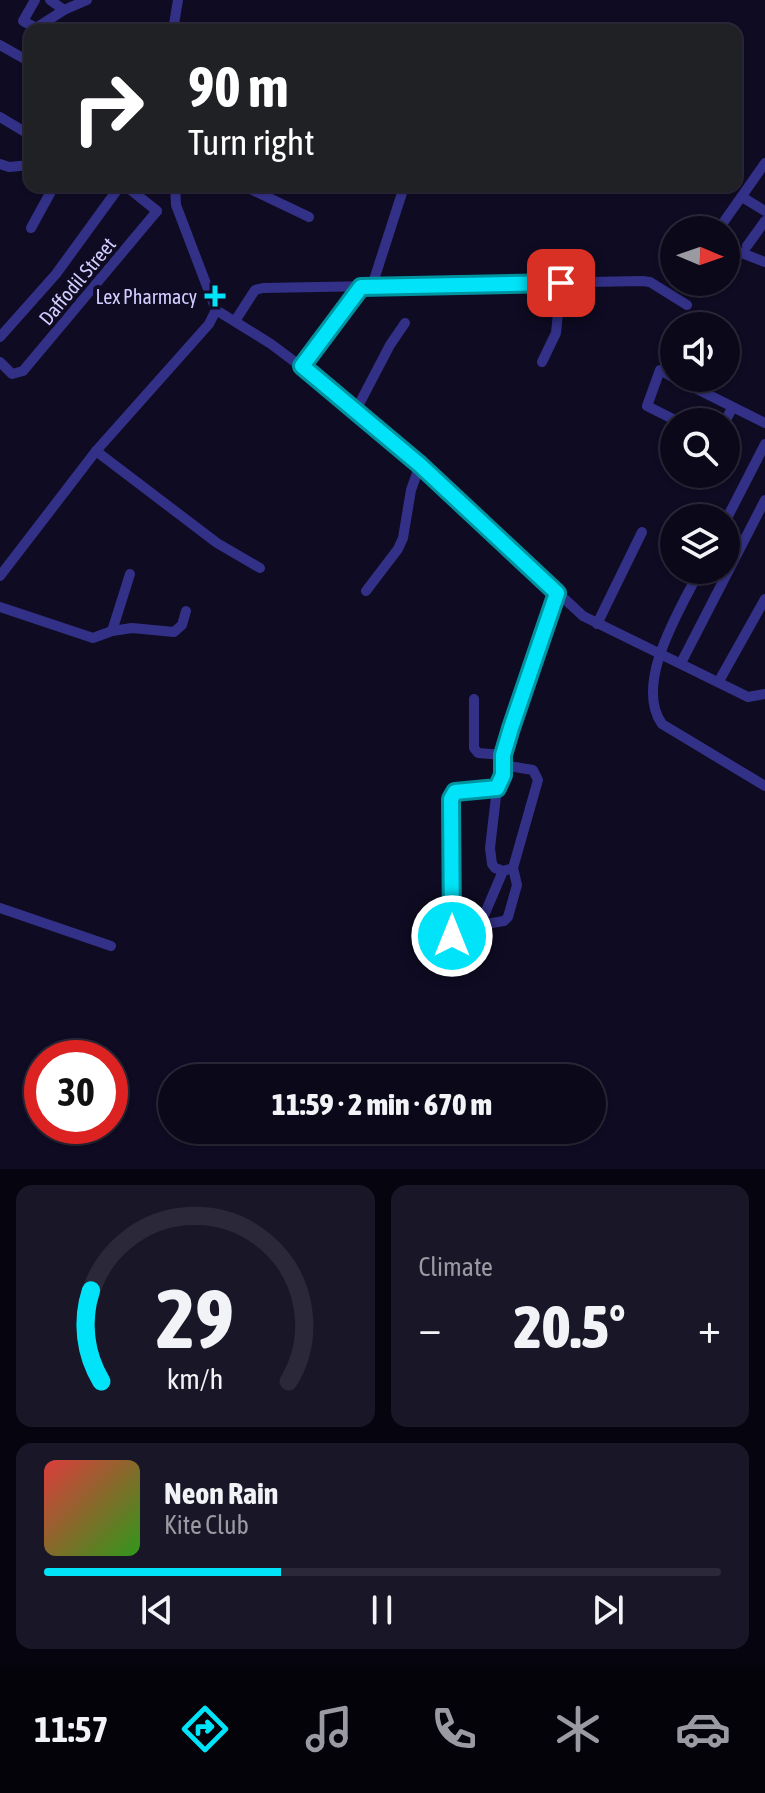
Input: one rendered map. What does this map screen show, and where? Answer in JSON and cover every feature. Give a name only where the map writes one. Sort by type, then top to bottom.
[{"type":"street","points":[[29,24],[23,21],[35,0]]},
{"type":"street","points":[[50,0],[64,10]]},
{"type":"street","points":[[42,24],[87,0]]},
{"type":"street","points":[[174,24],[178,0]]},
{"type":"street","points":[[0,45],[24,59]]},
{"type":"street","points":[[0,117],[24,132]]},
{"type":"street","points":[[728,216],[765,163]]},
{"type":"street","points":[[0,164],[9,167],[24,166]]},
{"type":"street","points":[[31,228],[51,192]]},
{"type":"street","points":[[0,337],[56,274],[116,192]]},
{"type":"street","points":[[136,192],[157,211],[176,205]]},
{"type":"street","points":[[175,192],[176,205],[216,310],[302,366],[356,410],[583,616],[748,697],[765,694]]},
{"type":"street","points":[[257,192],[309,217]]},
{"type":"street","points":[[302,366],[366,287],[402,193]]},
{"type":"street","points":[[742,197],[765,211]]},
{"type":"street","name":"Daffodil Street","points":[[0,362],[12,374],[23,371],[157,211]]},
{"type":"street","points":[[747,246],[765,221]]},
{"type":"street","points":[[740,252],[765,262]]},
{"type":"street","points":[[235,321],[258,288],[650,282],[687,305]]},
{"type":"street","points":[[542,362],[556,333],[561,283]]},
{"type":"street","points":[[0,576],[96,451],[209,324],[216,310]]},
{"type":"street","points":[[356,410],[405,323]]},
{"type":"street","points":[[660,370],[647,406],[660,412]]},
{"type":"street","points":[[701,392],[732,408]]},
{"type":"street","points":[[740,412],[765,423]]},
{"type":"street","points":[[734,504],[765,444]]},
{"type":"street","points":[[96,451],[217,543],[260,568]]},
{"type":"street","points":[[366,591],[403,538],[411,490],[420,465]]},
{"type":"street","points":[[681,663],[765,500]]},
{"type":"street","points":[[597,624],[642,532]]},
{"type":"street","points":[[112,631],[130,574]]},
{"type":"street","points":[[693,584],[659,651],[655,714],[662,724],[765,786]]},
{"type":"street","points":[[508,870],[495,868],[490,858],[497,788],[501,781],[503,760],[557,593]]},
{"type":"street","points":[[719,681],[765,599]]},
{"type":"street","points":[[0,607],[93,638],[132,628],[174,632],[182,625],[186,611]]},
{"type":"street","points":[[474,699],[474,748],[478,753],[533,770],[538,780],[508,870],[480,925]]},
{"type":"street","points":[[452,936],[451,799],[455,792],[497,788]]},
{"type":"street","points":[[453,924],[495,924],[508,917],[517,885],[508,870]]},
{"type":"street","points":[[0,908],[111,946]]},
{"type":"place","name":"Lex Pharmacy","points":[[215,296]]},
{"type":"route","points":[[452,936],[451,799],[455,792],[497,788],[500,784],[503,755],[511,728],[557,593],[420,465],[302,366],[361,287],[561,283]]}]
